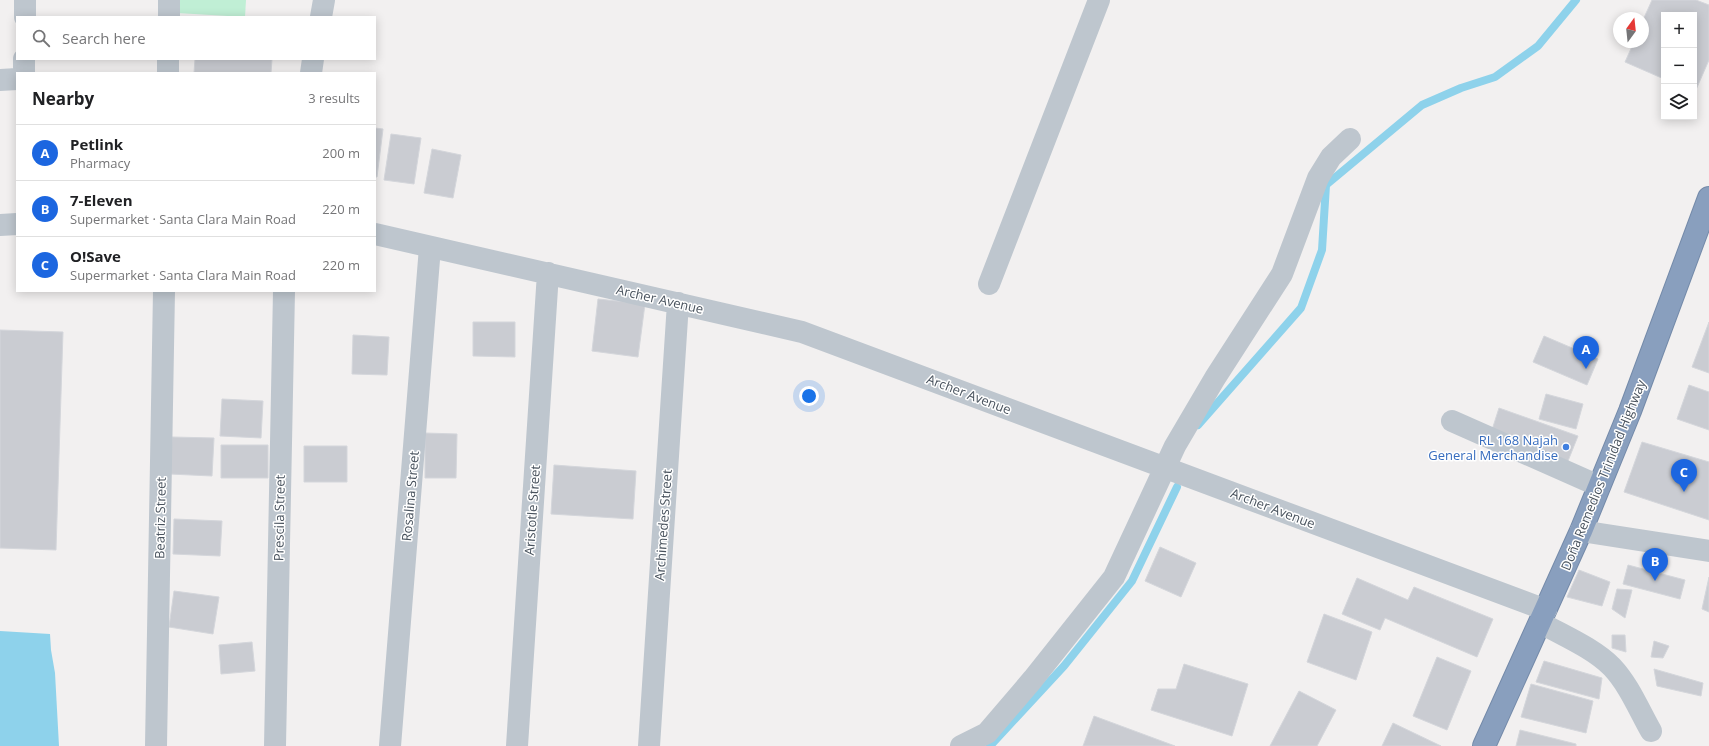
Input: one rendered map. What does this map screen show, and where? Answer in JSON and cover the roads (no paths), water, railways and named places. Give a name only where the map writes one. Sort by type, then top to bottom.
[{"type":"highway","name":"Doña Remedios Trinidad Highway","points":[[1484,746],[1544,617],[1581,531],[1630,410],[1709,198]]},
{"type":"street","points":[[25,0],[25,16]]},
{"type":"street","points":[[169,0],[169,16]]},
{"type":"street","points":[[321,16],[324,0]]},
{"type":"street","points":[[989,284],[1099,0]]},
{"type":"street","points":[[24,60],[24,72]]},
{"type":"street","points":[[168,60],[168,72]]},
{"type":"street","points":[[311,72],[313,60]]},
{"type":"street","points":[[0,80],[16,79]]},
{"type":"street","points":[[961,746],[987,733],[1033,679],[1114,577],[1175,446],[1215,378],[1282,274],[1318,178],[1331,157],[1350,139]]},
{"type":"street","points":[[0,225],[16,224]]},
{"type":"street","name":"Archer Avenue","points":[[376,234],[802,332],[1166,468],[1544,617],[1612,668],[1626,687],[1651,731]]},
{"type":"street","name":"Rosalina Street","points":[[390,746],[430,247]]},
{"type":"street","name":"Aristotle Street","points":[[517,746],[548,273]]},
{"type":"street","name":"Beatriz Street","points":[[156,746],[164,292]]},
{"type":"street","name":"Prescila Street","points":[[275,746],[284,292]]},
{"type":"street","name":"Archimedes Street","points":[[649,746],[678,303]]},
{"type":"street","points":[[1452,422],[1599,486]]},
{"type":"street","points":[[1581,531],[1709,551]]},
{"type":"water","points":[[0,631],[50,634],[55,673],[59,746],[0,746]]},
{"type":"waterway","points":[[1198,425],[1301,308],[1322,250],[1326,185],[1422,105],[1461,88],[1495,77],[1538,46],[1576,0]]},
{"type":"waterway","points":[[990,746],[1064,666],[1132,581],[1177,487]]},
{"type":"place","name":"Petlink","points":[[1586,369]]},
{"type":"place","name":"RL 168 Najah General Merchandise","points":[[1566,447]]},
{"type":"place","name":"O!Save","points":[[1684,492]]},
{"type":"place","name":"7-Eleven","points":[[1655,581]]}]
